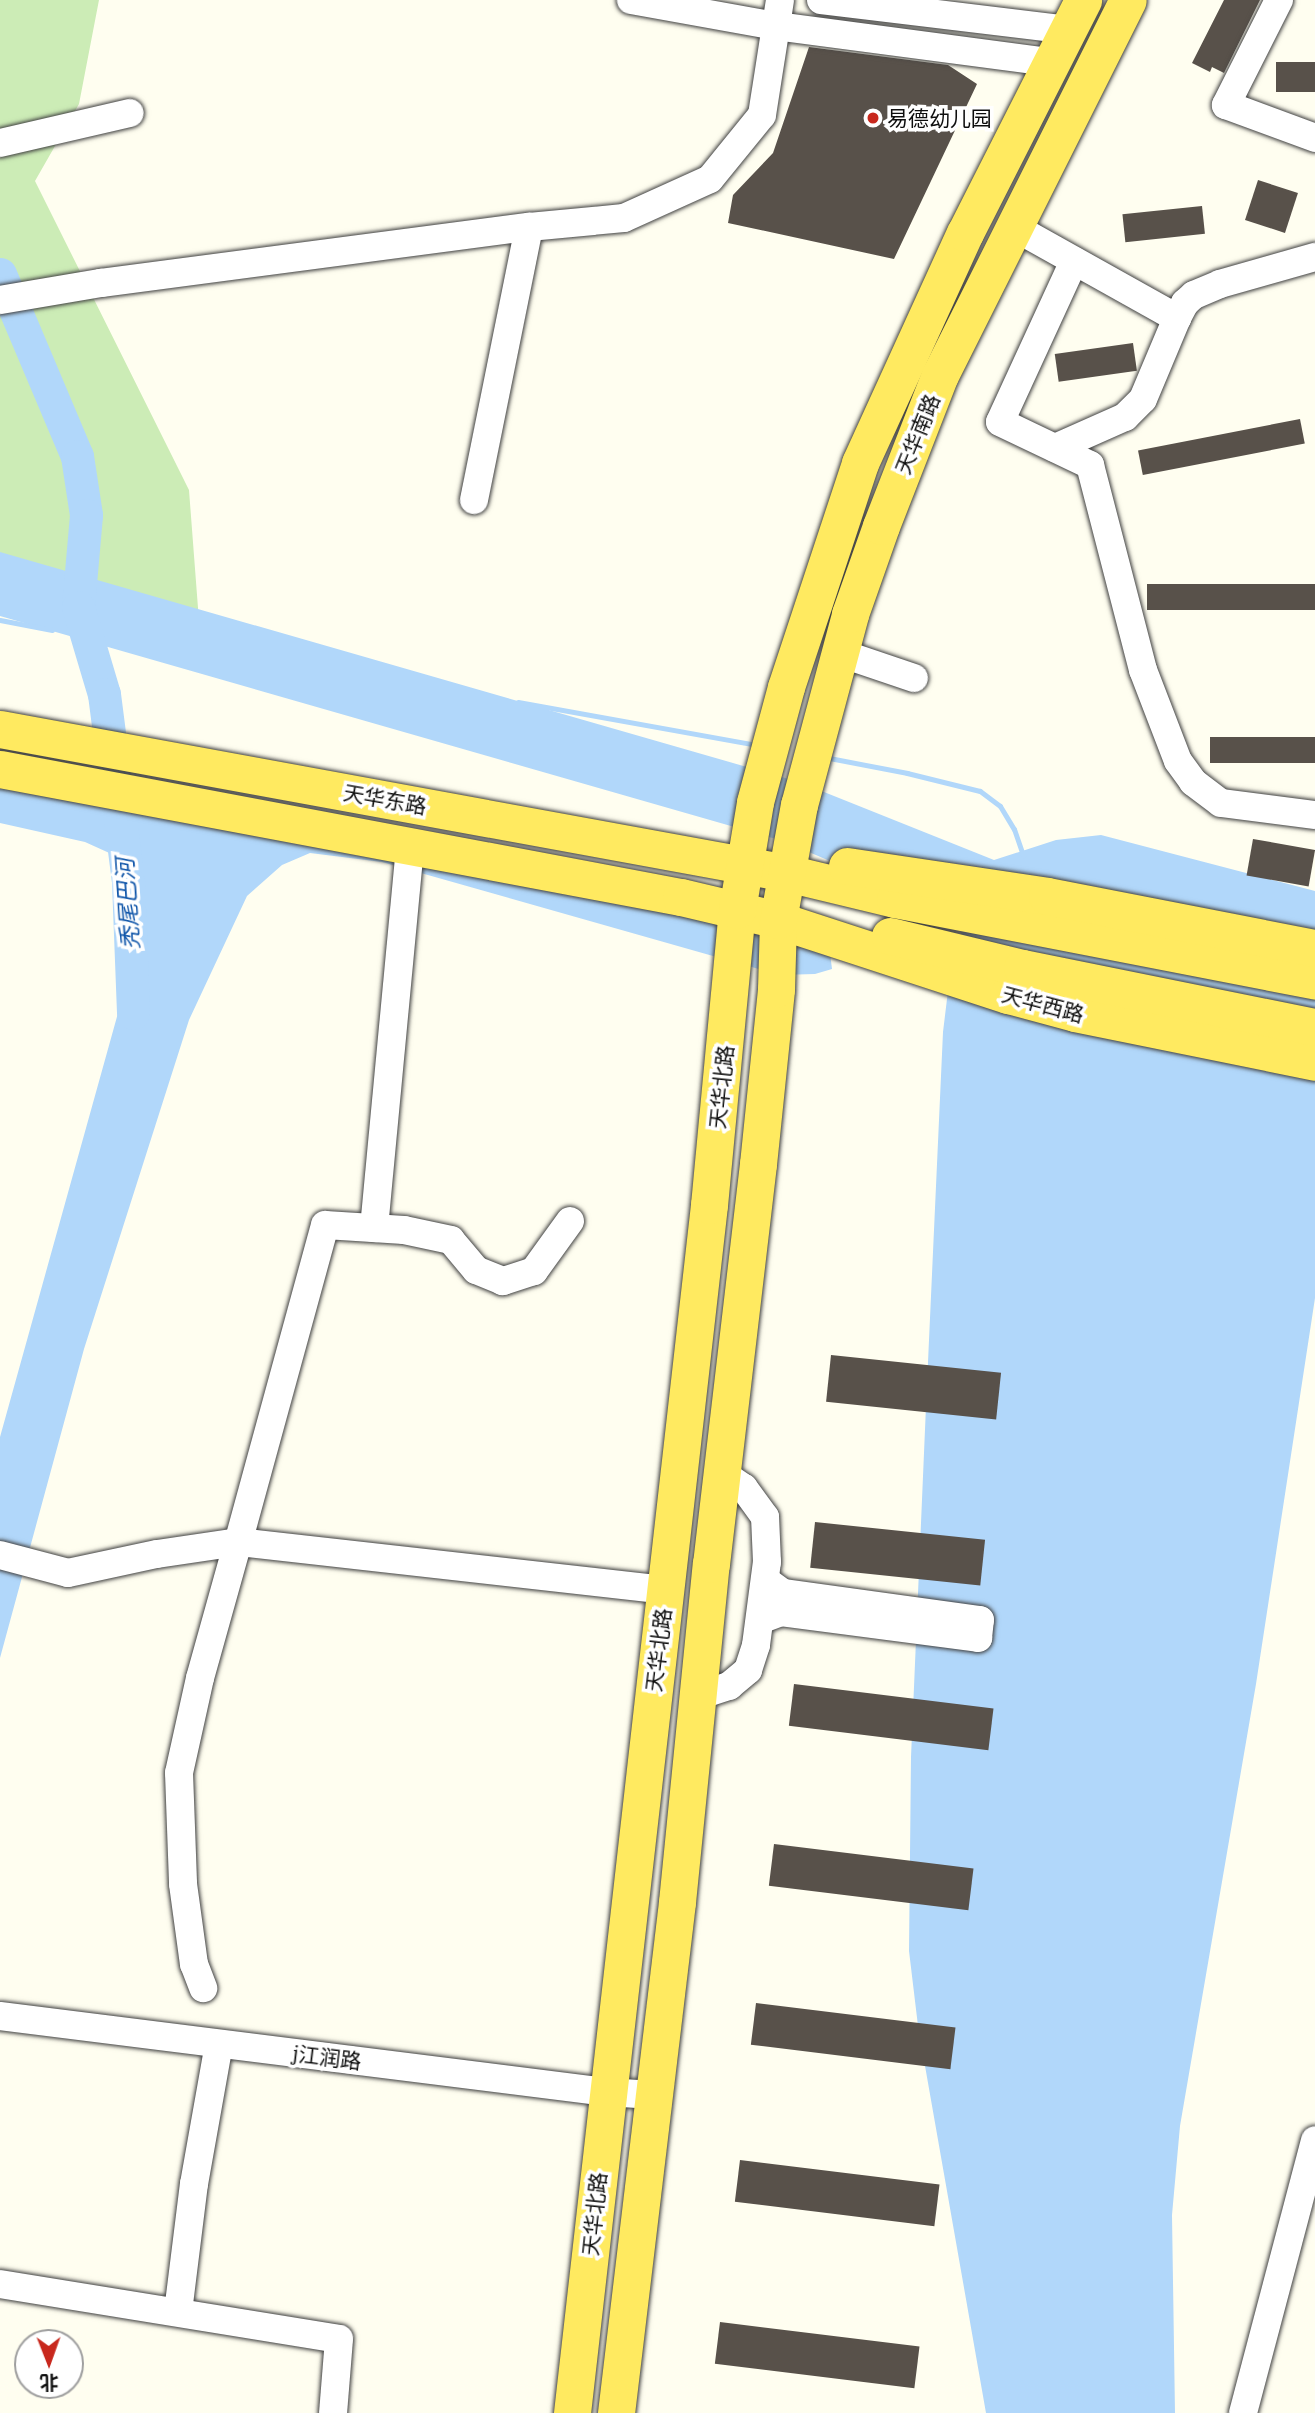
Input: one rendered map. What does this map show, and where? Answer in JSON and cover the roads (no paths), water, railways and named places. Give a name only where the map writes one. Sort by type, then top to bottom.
[{"type":"main road","name":"天华南路","points":[[762,892],[799,805],[840,653],[881,526],[940,375],[1128,0]]},
{"type":"main road","name":"天华南路","points":[[762,892],[755,802],[786,688],[860,463],[887,399],[1050,62],[1076,15]]},
{"type":"main road","name":"天华东路","points":[[0,729],[186,762],[762,892]]},
{"type":"main road","name":"天华东路","points":[[0,769],[410,846],[762,892]]},
{"type":"main road","points":[[762,892],[850,866],[1047,896],[1315,948]]},
{"type":"main road","points":[[762,892],[921,904],[1315,981]]},
{"type":"main road","name":"天华西路","points":[[762,892],[1008,995],[1142,1029],[1315,1062]]},
{"type":"main road","name":"天华西路","points":[[762,892],[839,927],[940,946],[1022,968],[1315,1027]]},
{"type":"main road","name":"天华北路","points":[[615,2413],[776,989],[762,892]]},
{"type":"main road","name":"天华北路","points":[[572,2413],[709,1205],[762,892]]},
{"type":"street","points":[[631,0],[778,13],[1050,62]]},
{"type":"street","points":[[821,0],[1076,15]]},
{"type":"street","points":[[1279,0],[1226,105],[1315,138]]},
{"type":"street","points":[[0,300],[529,227],[624,218],[710,179],[762,115],[778,13]]},
{"type":"street","points":[[9,141],[130,113]]},
{"type":"street","points":[[474,500],[529,227]]},
{"type":"street","points":[[1014,227],[1177,318]]},
{"type":"street","points":[[1055,448],[1125,417],[1143,398],[1177,318],[1185,303],[1194,295],[1220,284],[1315,257]]},
{"type":"street","points":[[1074,261],[1000,422],[1090,465],[1143,670],[1178,761],[1193,782],[1221,803],[1315,815]]},
{"type":"street","points":[[840,653],[914,678]]},
{"type":"street","points":[[374,1228],[410,846]]},
{"type":"street","points":[[203,1988],[194,1964],[183,1884],[179,1773],[200,1678],[325,1225],[404,1230],[451,1240],[476,1270],[503,1281],[534,1271],[570,1221]]},
{"type":"street","points":[[698,1696],[742,1678],[753,1660],[765,1580],[768,1531],[765,1517],[744,1488],[722,1473]]},
{"type":"street","points":[[0,1555],[68,1573],[157,1554],[238,1542],[664,1590]]},
{"type":"street","points":[[760,1620],[781,1612],[978,1637],[980,1620],[783,1594],[765,1580]]},
{"type":"street","name":"j江润路","points":[[0,2016],[607,2092],[653,2095]]},
{"type":"street","points":[[178,2312],[194,2184],[219,2044]]},
{"type":"street","points":[[1243,2413],[1315,2140]]},
{"type":"street","points":[[0,2284],[339,2339],[333,2413]]},
{"type":"water","points":[[0,552],[799,782],[994,860],[1056,840],[1101,835],[1315,891],[1315,1298],[1256,1684],[1180,2126],[1172,2215],[1175,2413],[986,2413],[918,2026],[909,1951],[911,1757],[926,1406],[943,1032],[952,958],[966,919],[783,841],[0,616]]},
{"type":"water","points":[[0,770],[394,828],[830,953],[832,969],[815,974],[780,975],[382,862],[310,853],[282,865],[247,896],[189,1020],[84,1349],[0,1658],[0,1437],[135,952],[143,898],[127,861],[85,842],[0,823]]},
{"type":"waterway","name":"秃尾巴河","points":[[0,274],[77,456],[86,515],[78,607],[104,694],[128,882],[133,1013]]},
{"type":"waterway","points":[[0,620],[52,630]]},
{"type":"waterway","points":[[518,702],[756,745]]},
{"type":"waterway","points":[[824,757],[980,791],[1000,806],[1014,829],[1023,855]]},
{"type":"place","name":"易德幼儿园","points":[[873,118]]}]
